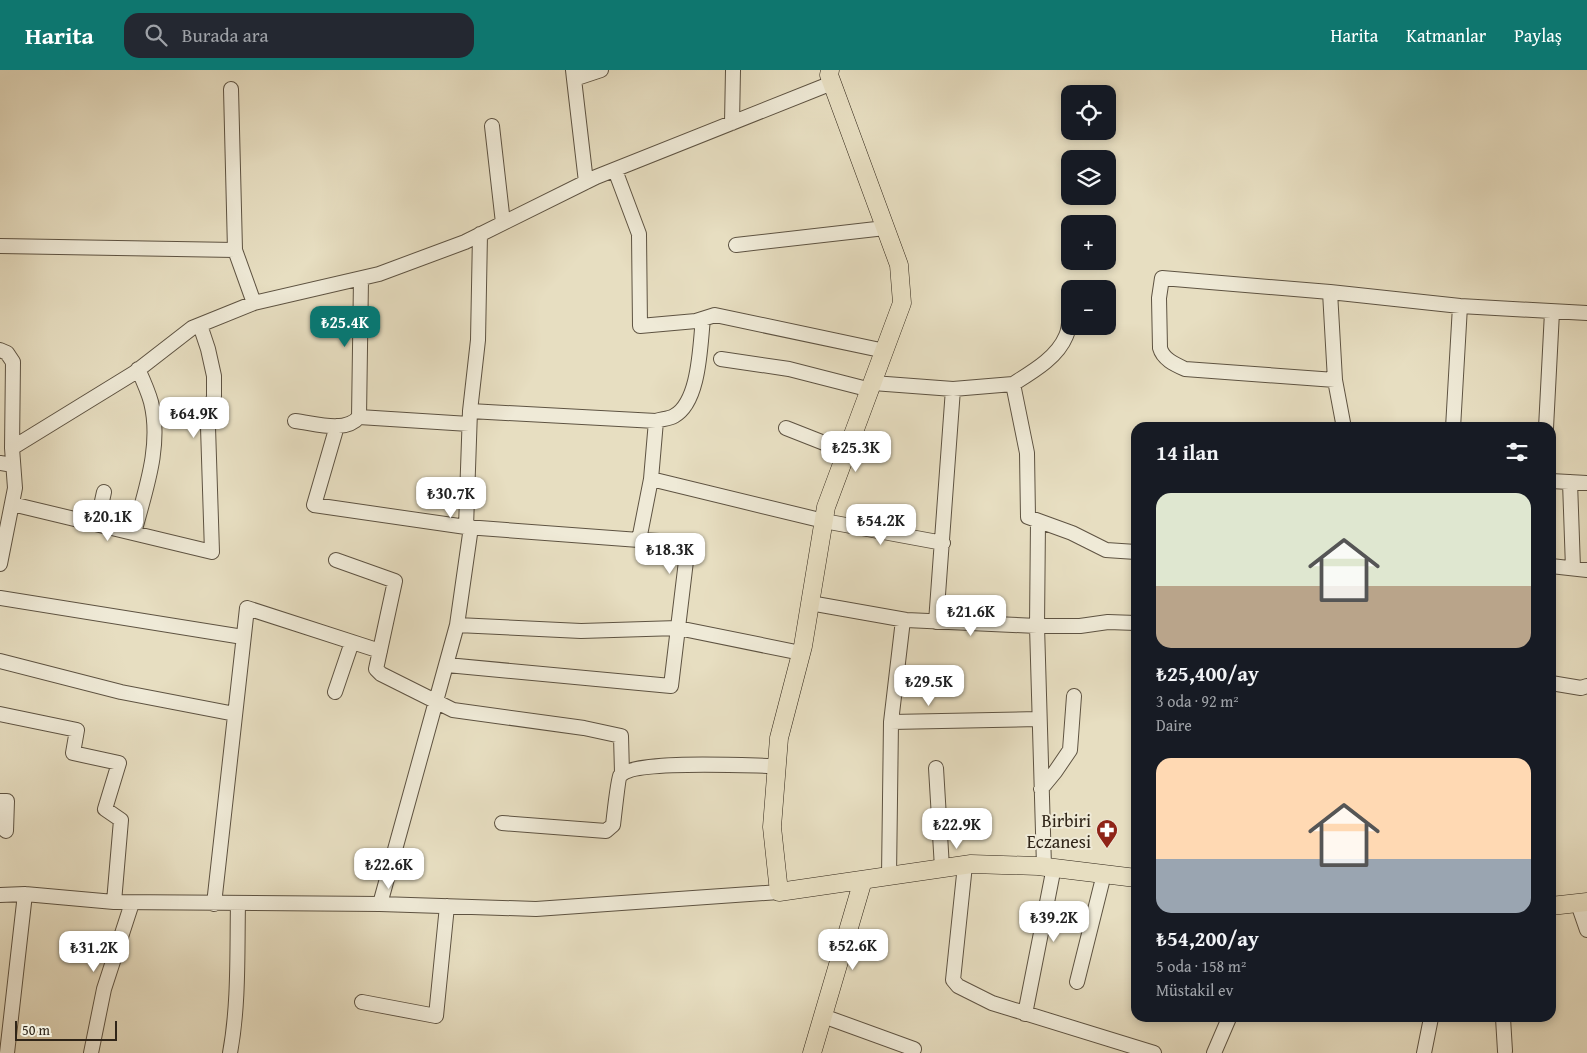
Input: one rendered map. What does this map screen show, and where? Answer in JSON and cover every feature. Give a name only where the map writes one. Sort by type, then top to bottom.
[{"type":"main road","points":[[831,76],[899,265],[902,303],[826,507],[801,653],[779,738],[772,827],[779,892],[965,865],[1049,867],[1131,877]]},
{"type":"main road","points":[[812,1053],[863,880]]},
{"type":"main road","points":[[1556,906],[1583,903]]},
{"type":"street","points":[[586,182],[574,74],[601,70]]},
{"type":"street","points":[[732,123],[733,70]]},
{"type":"street","points":[[12,448],[138,370],[192,328],[254,303],[379,274],[465,242],[586,182],[732,123],[831,76]]},
{"type":"street","points":[[231,89],[235,250],[254,303]]},
{"type":"street","points":[[492,126],[504,223]]},
{"type":"street","points":[[615,170],[639,234],[640,326],[696,321],[715,315],[885,352]]},
{"type":"street","points":[[736,245],[886,228]]},
{"type":"street","points":[[380,904],[457,625],[469,527],[470,418],[478,340],[480,234]]},
{"type":"street","points":[[0,246],[235,250]]},
{"type":"street","points":[[295,421],[345,426],[354,423],[359,417],[361,278]]},
{"type":"street","points":[[1336,380],[1185,369],[1167,359],[1162,354],[1160,348],[1159,298],[1162,278],[1330,292],[1460,306],[1587,313]]},
{"type":"street","points":[[1330,292],[1336,380],[1343,422]]},
{"type":"street","points":[[1453,422],[1460,306]]},
{"type":"street","points":[[1546,422],[1552,312]]},
{"type":"street","points":[[359,417],[656,421],[675,416],[687,403],[694,387],[703,319]]},
{"type":"street","points":[[12,504],[212,552],[208,427],[214,396],[214,376],[200,325]]},
{"type":"street","points":[[721,359],[789,369],[872,386],[953,389],[1013,384],[1050,358],[1066,335]]},
{"type":"street","points":[[0,350],[7,353],[13,362],[12,448],[6,464],[15,488],[0,564]]},
{"type":"street","points":[[134,533],[154,450],[151,403],[138,370]]},
{"type":"street","points":[[1013,384],[1027,453],[1028,517],[1072,533],[1106,550],[1131,552]]},
{"type":"street","points":[[936,622],[953,389]]},
{"type":"street","points":[[639,540],[651,479],[656,421]]},
{"type":"street","points":[[336,426],[314,505],[469,527],[679,542],[685,547],[686,561],[670,686],[447,665]]},
{"type":"street","points":[[786,428],[847,452]]},
{"type":"street","points":[[651,479],[824,521],[943,543]]},
{"type":"street","points":[[1556,481],[1587,483]]},
{"type":"street","points":[[1570,482],[1573,568]]},
{"type":"street","points":[[96,524],[104,492]]},
{"type":"street","points":[[1025,1014],[1049,867],[1041,789],[1038,719],[1036,626],[1038,520]]},
{"type":"street","points":[[336,560],[395,581],[376,669],[381,674],[453,710],[584,728],[621,736],[622,773]]},
{"type":"street","points":[[1556,566],[1587,570]]},
{"type":"street","points":[[0,598],[243,637]]},
{"type":"street","points":[[810,603],[903,620],[1036,626],[1080,626],[1108,622],[1131,623]]},
{"type":"street","points":[[214,904],[247,608],[380,650]]},
{"type":"street","points":[[889,876],[891,722],[903,620]]},
{"type":"street","points":[[457,625],[581,630],[678,628],[801,653]]},
{"type":"street","points":[[335,692],[352,642]]},
{"type":"street","points":[[0,661],[121,692],[234,714]]},
{"type":"street","points":[[1556,684],[1581,688],[1587,686]]},
{"type":"street","points":[[1041,789],[1070,750],[1074,696]]},
{"type":"street","points":[[0,714],[77,730],[73,753],[119,763],[105,809],[120,820],[114,902]]},
{"type":"street","points":[[891,722],[1038,719]]},
{"type":"street","points":[[502,823],[592,832],[606,831],[613,825],[618,779],[622,773],[628,770],[656,765],[777,766]]},
{"type":"street","points":[[936,768],[942,868]]},
{"type":"street","points":[[0,800],[7,801],[6,831]]},
{"type":"street","points":[[965,865],[954,980],[958,986],[992,1003],[1154,1053]]},
{"type":"street","points":[[1077,982],[1104,874]]},
{"type":"street","points":[[0,895],[24,894],[132,903],[380,904],[536,909],[779,892]]},
{"type":"street","points":[[7,1053],[24,894]]},
{"type":"street","points":[[91,1053],[104,989],[132,903]]},
{"type":"street","points":[[230,1053],[236,978],[238,903]]},
{"type":"street","points":[[1583,903],[1587,930]]},
{"type":"street","points":[[362,1002],[436,1016],[447,906]]},
{"type":"street","points":[[823,1016],[914,1049]]},
{"type":"street","points":[[1214,1053],[1226,1022]]},
{"type":"street","points":[[1424,1053],[1430,1022]]},
{"type":"street","points":[[1504,1022],[1505,1051]]},
{"type":"place","name":"Birbiri Eczanesi","points":[[1107,849]]}]
